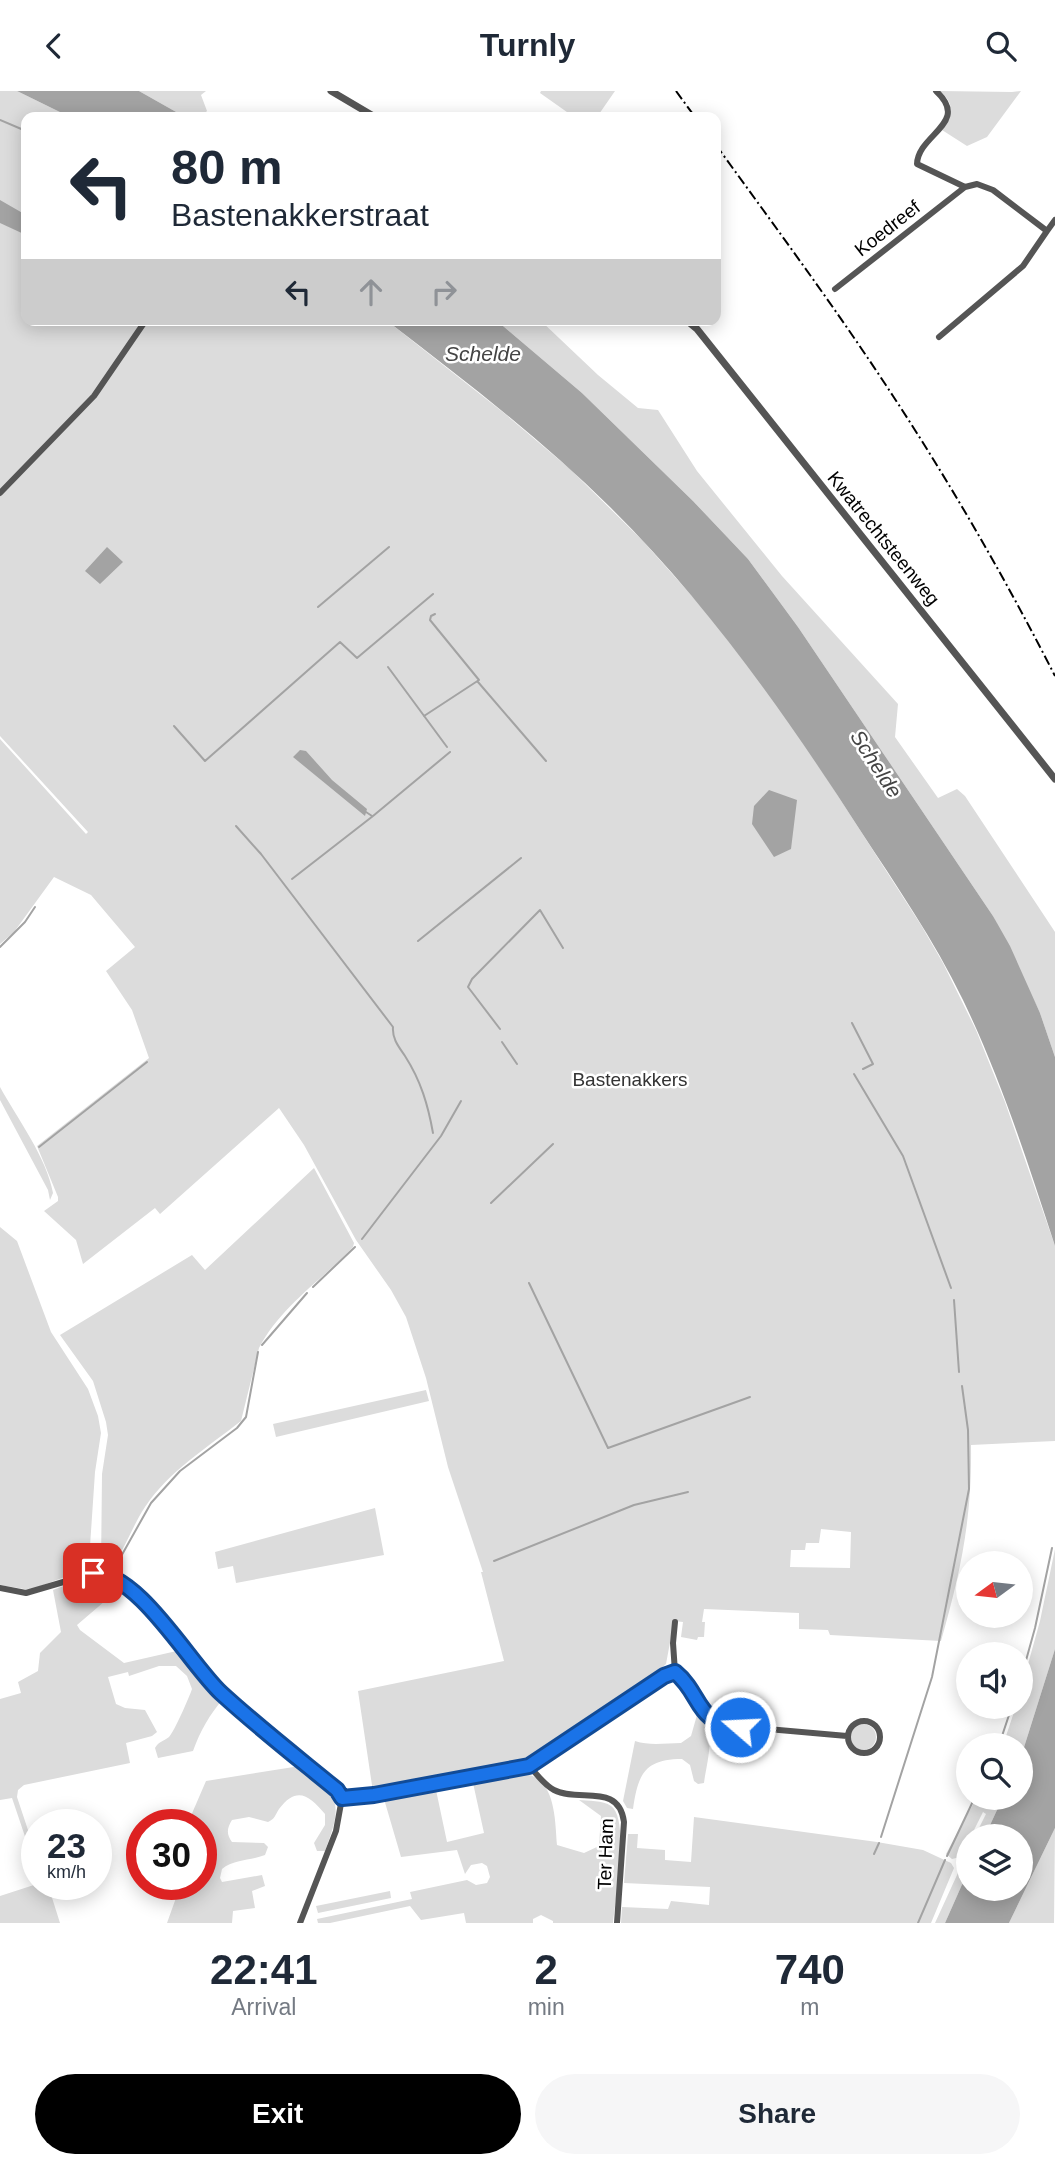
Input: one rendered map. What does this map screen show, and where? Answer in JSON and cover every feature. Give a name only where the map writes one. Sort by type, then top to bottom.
[{"type":"street","points":[[331,91],[366,112]]},
{"type":"street","points":[[936,91],[946,100],[948,114],[919,153],[917,164],[962,189],[977,184],[993,190],[1047,231]]},
{"type":"street","name":"Koedreef","points":[[835,289],[962,189]]},
{"type":"street","points":[[940,337],[1023,266],[1055,220]]},
{"type":"street","points":[[0,493],[94,396],[142,326]]},
{"type":"street","name":"Kwatrechtsteenweg","points":[[693,326],[1055,779]]},
{"type":"street","points":[[0,1588],[26,1593],[93,1573],[114,1577],[133,1591],[214,1686],[337,1790],[342,1798],[336,1831],[300,1923]]},
{"type":"street","points":[[675,1622],[673,1643],[678,1674],[713,1721],[724,1725],[847,1736]]},
{"type":"street","points":[[342,1798],[374,1795],[529,1766],[664,1676],[678,1674]]},
{"type":"street","points":[[862,1720],[876,1726],[880,1735],[874,1750],[862,1753],[851,1748],[847,1736],[853,1724],[862,1720]]},
{"type":"street","name":"Ter Ham","points":[[529,1766],[558,1792],[606,1798],[621,1807],[624,1822],[617,1923]]},
{"type":"green space","name":"Bastenakkers","points":[[0,91],[17,91],[60,112],[21,112],[21,326],[394,326],[570,469],[642,540],[708,614],[769,693],[813,757],[921,925],[976,1030],[1005,1102],[1055,1246],[1055,1441],[971,1445],[970,1497],[964,1545],[963,1551],[956,1551],[956,1582],[941,1641],[830,1635],[828,1630],[799,1629],[799,1613],[704,1609],[704,1637],[698,1637],[697,1640],[681,1637],[683,1622],[674,1621],[666,1664],[529,1763],[373,1792],[358,1691],[504,1661],[483,1572],[448,1467],[426,1378],[406,1317],[391,1290],[356,1240],[304,1145],[279,1108],[160,1214],[155,1208],[83,1264],[76,1240],[44,1211],[58,1201],[58,1197],[37,1146],[149,1058],[132,1010],[106,971],[135,947],[91,895],[54,877],[14,932],[0,944],[0,739],[86,834],[88,832],[0,736]],"holes":[[[821,1529],[851,1532],[850,1568],[790,1567],[791,1550],[805,1550],[806,1543],[819,1543]]]},
{"type":"green space","points":[[139,91],[206,91],[201,95],[206,112],[176,112]]},
{"type":"green space","points":[[615,91],[600,112],[567,112],[540,93]]},
{"type":"green space","points":[[940,91],[1021,91],[987,137],[967,146],[942,130],[951,109]]},
{"type":"green space","points":[[503,326],[546,326],[638,408],[658,410],[697,471],[782,576],[898,704],[895,737],[938,798],[957,789],[965,796],[1055,932],[1055,1057],[1040,1013],[993,916],[798,627],[748,559],[693,501],[582,393]]},
{"type":"green space","points":[[0,1087],[45,1166],[53,1193],[50,1200],[48,1190],[0,1100]]},
{"type":"green space","points":[[314,1168],[354,1243],[353,1247],[290,1307],[268,1333],[259,1348],[241,1421],[165,1482],[145,1507],[114,1564],[101,1567],[102,1474],[108,1435],[106,1422],[93,1381],[60,1335],[192,1255],[205,1270]]},
{"type":"green space","points":[[0,1227],[17,1241],[51,1332],[88,1389],[101,1433],[95,1472],[89,1561],[86,1569],[30,1590],[0,1585]]},
{"type":"green space","points":[[426,1390],[429,1401],[276,1437],[273,1424]]},
{"type":"green space","points":[[375,1508],[384,1555],[236,1583],[233,1566],[218,1569],[215,1552]]},
{"type":"green space","points":[[1055,1549],[1055,1649],[1033,1719],[1033,1646]]},
{"type":"green space","points":[[93,1575],[108,1576],[118,1584],[112,1595],[77,1625],[80,1630],[124,1663],[181,1650],[223,1699],[206,1723],[193,1751],[158,1758],[155,1748],[171,1734],[192,1689],[187,1676],[176,1666],[159,1666],[129,1676],[128,1672],[108,1677],[116,1704],[145,1710],[157,1732],[126,1743],[130,1763],[24,1785],[18,1790],[17,1797],[21,1809],[21,1825],[12,1798],[0,1800],[0,1699],[21,1693],[18,1682],[38,1671],[40,1653],[61,1632],[53,1590]]},
{"type":"green space","points":[[697,1715],[708,1727],[709,1736],[704,1783],[698,1784],[694,1781],[690,1765],[682,1759],[659,1762],[645,1771],[637,1787],[633,1809],[627,1808],[623,1801],[635,1741],[652,1744],[681,1743],[691,1736]]},
{"type":"green space","points":[[1012,1719],[1033,1719],[1029,1733],[1007,1733]]},
{"type":"green space","points":[[863,1724],[872,1728],[876,1737],[872,1746],[863,1750],[854,1746],[850,1737],[854,1728]]},
{"type":"green space","points":[[300,1766],[331,1794],[335,1802],[334,1823],[325,1851],[317,1851],[314,1843],[325,1825],[325,1814],[309,1798],[298,1795],[292,1797],[268,1822],[249,1817],[232,1820],[228,1831],[232,1842],[264,1843],[268,1847],[265,1855],[222,1869],[220,1878],[222,1882],[262,1875],[265,1886],[252,1891],[255,1908],[233,1911],[232,1923],[167,1923],[175,1900],[217,1900],[217,1809],[194,1809],[206,1781]]},
{"type":"green space","points":[[523,1774],[534,1777],[548,1791],[554,1813],[557,1845],[584,1853],[599,1846],[601,1816],[579,1800],[608,1804],[617,1814],[621,1843],[613,1923],[553,1923],[541,1915],[533,1919],[533,1923],[466,1923],[464,1913],[421,1920],[410,1906],[330,1923],[318,1923],[317,1919],[412,1899],[410,1892],[467,1880],[476,1885],[487,1883],[490,1877],[487,1866],[482,1863],[471,1865],[465,1874],[457,1850],[401,1857],[384,1799],[436,1790],[447,1842],[484,1833],[473,1783]]},
{"type":"green space","points":[[970,1810],[997,1810],[991,1824],[981,1824],[986,1814],[983,1812],[977,1824],[962,1824]]},
{"type":"green space","points":[[694,1817],[923,1850],[951,1863],[954,1868],[931,1923],[621,1923],[622,1907],[668,1909],[671,1901],[709,1905],[710,1887],[624,1883],[628,1834],[638,1834],[637,1848],[665,1850],[665,1860],[691,1862]]},
{"type":"green space","points":[[1055,1828],[1054,1923],[1009,1923],[1020,1901],[1033,1901],[1033,1873]]},
{"type":"green space","points":[[956,1836],[956,1858],[952,1859],[946,1854]]},
{"type":"green space","points":[[956,1877],[956,1898],[945,1923],[935,1923]]},
{"type":"green space","points":[[21,1889],[21,1900],[53,1900],[60,1923],[0,1923],[0,1896]]},
{"type":"green space","points":[[390,1891],[391,1898],[318,1913],[316,1906]]},
{"type":"water","points":[[17,91],[139,91],[176,112],[60,112]]},
{"type":"water","points":[[0,200],[21,212],[21,233],[0,223]]},
{"type":"water","name":"Schelde","points":[[394,326],[503,326],[582,393],[693,501],[748,559],[798,627],[993,916],[1010,946],[1040,1013],[1055,1057],[1055,1246],[1002,1091],[952,978],[901,892],[832,787],[744,662],[646,544],[584,482],[473,387]]},
{"type":"water","points":[[107,547],[123,562],[100,584],[85,571]]},
{"type":"water","points":[[300,750],[306,751],[332,780],[367,809],[365,816],[293,757]]},
{"type":"water","points":[[769,790],[797,800],[791,849],[774,857],[752,824],[754,806]]},
{"type":"water","points":[[1055,1649],[1055,1828],[1033,1873],[1033,1824],[991,1824],[997,1810],[1033,1810],[1033,1733],[1029,1733]]},
{"type":"water","points":[[956,1898],[956,1901],[1020,1901],[1009,1923],[945,1923]]},
{"type":"waterway","points":[[0,120],[21,129]]},
{"type":"waterway","points":[[318,607],[389,547]]},
{"type":"waterway","points":[[174,726],[205,761],[340,642],[357,658],[433,594]]},
{"type":"waterway","points":[[424,716],[479,680],[430,620],[435,614]]},
{"type":"waterway","points":[[388,667],[447,747]]},
{"type":"waterway","points":[[478,682],[546,761]]},
{"type":"waterway","points":[[292,879],[450,752]]},
{"type":"waterway","points":[[366,812],[372,816]]},
{"type":"waterway","points":[[236,826],[261,854],[393,1027],[396,1043],[411,1065],[423,1093],[433,1133]]},
{"type":"waterway","points":[[418,941],[521,858]]},
{"type":"waterway","points":[[0,947],[25,922],[35,907]]},
{"type":"waterway","points":[[500,1029],[468,987],[472,979],[540,910],[563,948]]},
{"type":"waterway","points":[[852,1023],[873,1064],[863,1069]]},
{"type":"waterway","points":[[502,1042],[517,1064]]},
{"type":"waterway","points":[[39,1147],[147,1062]]},
{"type":"waterway","points":[[854,1074],[903,1156],[951,1288]]},
{"type":"waterway","points":[[362,1239],[441,1136],[461,1101]]},
{"type":"waterway","points":[[491,1203],[553,1144]]},
{"type":"waterway","points":[[313,1287],[355,1247]]},
{"type":"waterway","points":[[529,1283],[608,1448],[750,1397]]},
{"type":"waterway","points":[[262,1345],[307,1293]]},
{"type":"waterway","points":[[954,1300],[959,1372]]},
{"type":"waterway","points":[[110,1570],[119,1560],[151,1503],[180,1471],[237,1428],[246,1417],[258,1352]]},
{"type":"waterway","points":[[881,1837],[932,1677],[969,1489],[968,1430],[962,1386]]},
{"type":"waterway","points":[[494,1561],[634,1505],[688,1492]]},
{"type":"waterway","points":[[1031,1642],[1052,1548]]},
{"type":"waterway","points":[[1003,1733],[1008,1719]]},
{"type":"waterway","points":[[947,1856],[969,1810]]},
{"type":"waterway","points":[[874,1854],[879,1843]]},
{"type":"waterway","points":[[918,1923],[945,1860]]},
{"type":"railway","points":[[676,91],[691,112]]},
{"type":"railway","points":[[721,152],[872,364],[915,430],[978,534],[1055,676]]},
{"type":"route","points":[[93,1573],[114,1577],[133,1591],[223,1695],[337,1790],[342,1798],[374,1795],[529,1766],[664,1676],[675,1672],[713,1721],[740,1727]]}]
